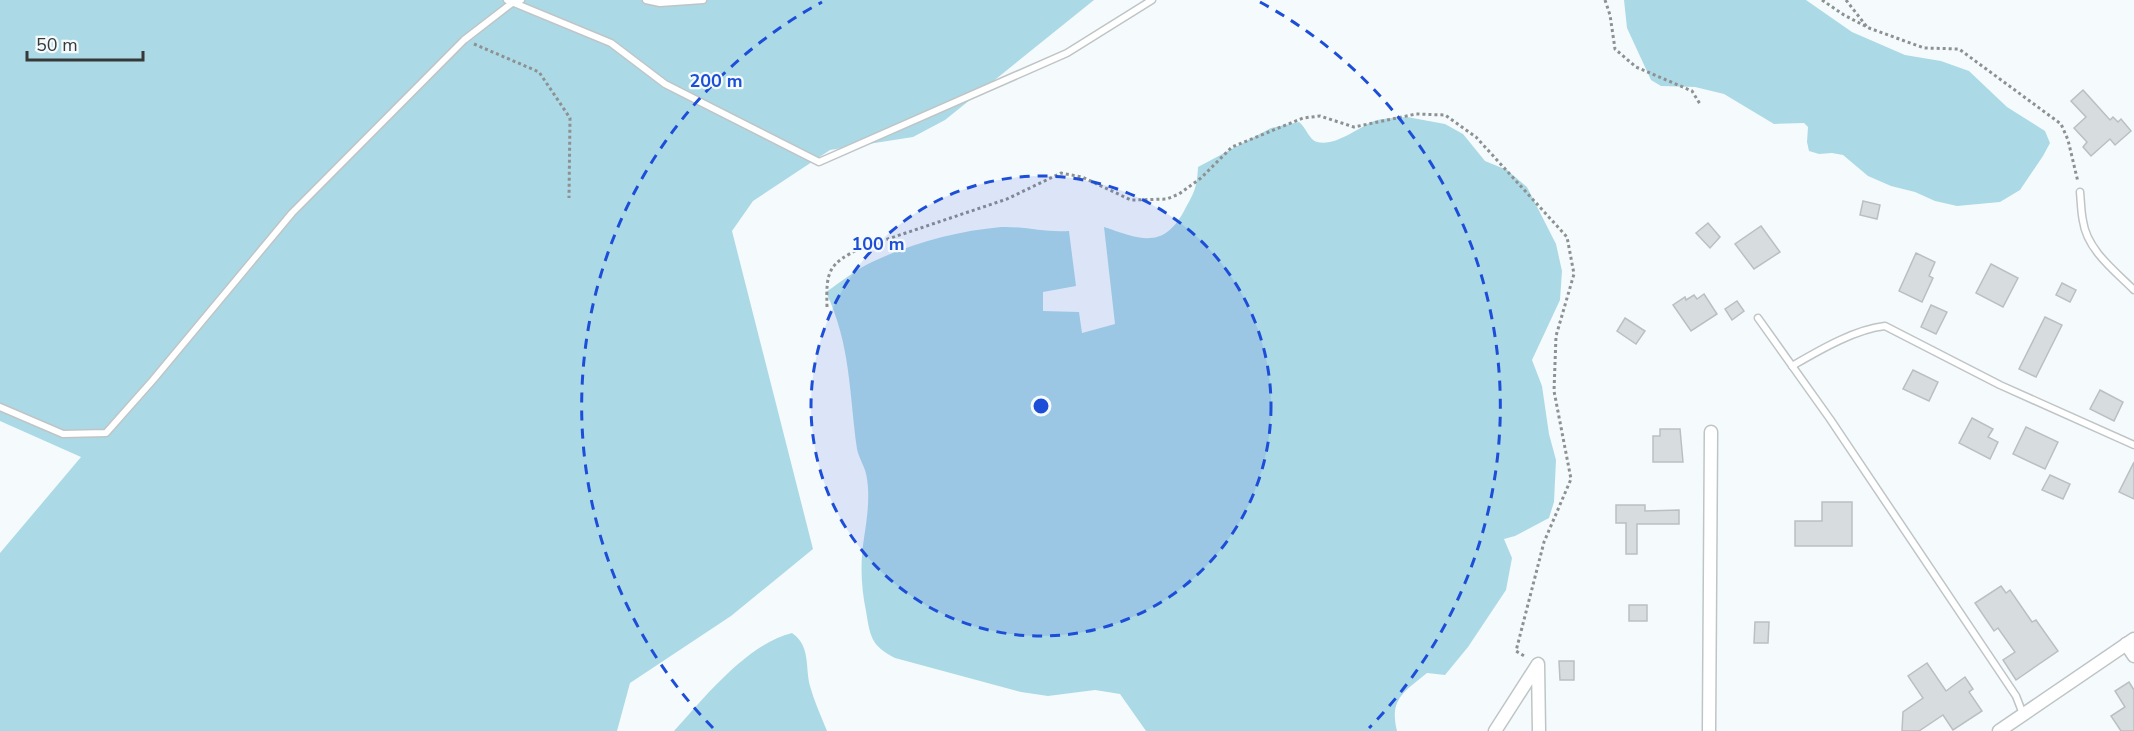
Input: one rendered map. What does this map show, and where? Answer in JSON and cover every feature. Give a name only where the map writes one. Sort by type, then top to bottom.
[{"type":"street","points":[[1709,731],[1711,432]]},
{"type":"street","points":[[1998,731],[2130,642],[2134,656]]},
{"type":"street","points":[[1495,731],[1538,664]]},
{"type":"street","points":[[1538,664],[1539,731]]},
{"type":"lane","points":[[0,407],[63,434],[106,433],[292,213],[464,40],[509,2],[521,0]]},
{"type":"lane","points":[[645,0],[660,3],[703,0]]},
{"type":"lane","points":[[509,2],[611,43],[665,84],[819,162],[1067,53],[1152,0]]},
{"type":"lane","points":[[2080,192],[2083,223],[2089,241],[2103,259],[2134,290]]},
{"type":"lane","points":[[1758,318],[2016,696],[2023,715]]},
{"type":"lane","points":[[1792,366],[1871,328],[1885,326],[2000,385],[2134,446]]},
{"type":"path","points":[[1605,0],[1610,15],[1615,49],[1636,67],[1692,91],[1700,104]]},
{"type":"path","points":[[1822,0],[1869,28],[1924,48],[1959,49],[2043,109],[2061,124],[2068,140],[2080,192]]},
{"type":"path","points":[[1846,0],[1869,28]]},
{"type":"path","points":[[464,40],[539,72],[570,118],[569,198]]},
{"type":"path","points":[[827,307],[826,283],[831,270],[842,257],[861,248],[1007,199],[1061,173],[1082,177],[1131,200],[1167,200],[1201,178],[1232,147],[1303,118],[1320,116],[1354,127],[1416,114],[1445,115],[1476,137],[1567,237],[1574,274],[1556,336],[1554,391],[1571,479],[1544,542],[1516,651],[1538,664]]},
{"type":"shaded area","points":[[0,0],[1094,0],[945,120],[913,137],[830,150],[753,201],[732,231],[813,549],[731,616],[630,683],[617,731],[0,731],[0,553],[81,457],[0,421]]},
{"type":"shaded area","points":[[1624,0],[1806,0],[1852,32],[1905,55],[1941,61],[1969,71],[2007,107],[2045,131],[2050,143],[2020,190],[2000,202],[1957,206],[1935,201],[1868,176],[1843,155],[1819,154],[1809,151],[1808,127],[1804,123],[1774,124],[1724,94],[1695,87],[1661,86],[1651,80],[1627,28]]},
{"type":"shaded area","points":[[1407,117],[1445,124],[1463,134],[1485,161],[1507,170],[1527,187],[1556,244],[1562,271],[1560,300],[1532,360],[1542,386],[1549,434],[1556,460],[1554,502],[1549,518],[1515,536],[1504,539],[1512,558],[1506,590],[1468,647],[1445,675],[1427,673],[1400,697],[1395,711],[1397,731],[1146,731],[1120,694],[1095,690],[1048,696],[1021,692],[895,658],[881,649],[871,634],[862,584],[862,557],[868,501],[867,479],[857,449],[845,350],[826,292],[866,265],[887,255],[935,239],[968,231],[1001,227],[1069,231],[1076,286],[1043,292],[1043,311],[1079,312],[1082,333],[1115,324],[1104,227],[1129,235],[1150,238],[1168,232],[1193,195],[1198,167],[1271,128],[1299,122],[1314,141],[1324,143],[1339,139],[1374,121]]},
{"type":"shaded area","points":[[792,633],[805,650],[810,686],[827,731],[674,731],[713,688],[743,660],[775,639]]},
{"type":"building","points":[[2083,90],[2110,120],[2113,117],[2118,122],[2121,119],[2131,131],[2115,145],[2110,139],[2091,156],[2083,147],[2087,142],[2074,128],[2086,117],[2071,101]]},
{"type":"building","points":[[1863,201],[1880,205],[1877,219],[1860,215]]},
{"type":"building","points":[[1708,223],[1720,237],[1710,248],[1696,233]]},
{"type":"building","points":[[1761,226],[1780,252],[1754,269],[1735,244]]},
{"type":"building","points":[[1916,253],[1935,262],[1929,276],[1933,278],[1922,302],[1899,291]]},
{"type":"building","points":[[1991,264],[2018,278],[2003,307],[1976,293]]},
{"type":"building","points":[[2062,283],[2076,290],[2070,302],[2056,295]]},
{"type":"building","points":[[1704,294],[1717,314],[1691,331],[1673,305],[1685,297],[1686,300],[1694,295],[1697,299]]},
{"type":"building","points":[[1737,301],[1744,311],[1732,320],[1725,309]]},
{"type":"building","points":[[1931,305],[1947,312],[1936,334],[1921,327]]},
{"type":"building","points":[[2045,317],[2062,325],[2036,377],[2019,369]]},
{"type":"building","points":[[1625,318],[1645,331],[1636,344],[1617,331]]},
{"type":"building","points":[[1913,370],[1938,382],[1929,401],[1903,389]]},
{"type":"building","points":[[2100,390],[2123,402],[2114,421],[2090,409]]},
{"type":"building","points":[[1972,418],[1993,429],[1988,437],[1998,442],[1990,459],[1959,443]]},
{"type":"building","points":[[2026,427],[2058,442],[2045,469],[2013,454]]},
{"type":"building","points":[[1660,429],[1680,429],[1683,462],[1653,462],[1653,436],[1660,436]]},
{"type":"building","points":[[2134,462],[2134,499],[2119,492]]},
{"type":"building","points":[[2050,475],[2070,484],[2063,499],[2042,490]]},
{"type":"building","points":[[1822,502],[1852,502],[1852,546],[1795,546],[1795,521],[1822,521]]},
{"type":"building","points":[[1616,505],[1645,505],[1645,511],[1679,510],[1679,524],[1637,524],[1637,554],[1626,554],[1626,523],[1616,523]]},
{"type":"building","points":[[2001,586],[2006,593],[2010,590],[2032,622],[2036,620],[2058,651],[2016,680],[2003,660],[2015,652],[1998,628],[1994,631],[1975,603]]},
{"type":"building","points":[[1629,605],[1647,605],[1647,621],[1629,621]]},
{"type":"building","points":[[1755,622],[1769,622],[1768,643],[1754,643]]},
{"type":"building","points":[[1559,661],[1574,661],[1574,680],[1560,680]]},
{"type":"building","points":[[1927,663],[1946,691],[1965,677],[1973,689],[1969,692],[1982,711],[1953,730],[1943,715],[1919,731],[1902,731],[1903,712],[1923,698],[1908,676]]},
{"type":"building","points":[[2129,682],[2134,690],[2134,731],[2121,731],[2111,716],[2125,707],[2115,691]]}]
